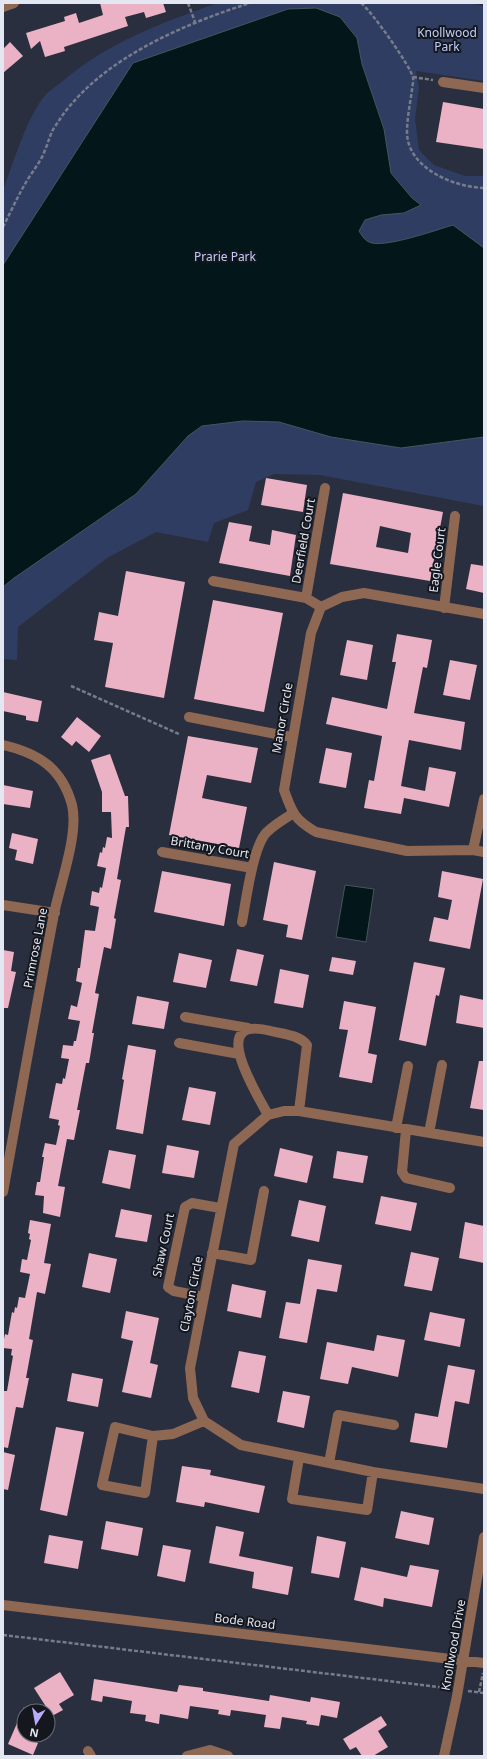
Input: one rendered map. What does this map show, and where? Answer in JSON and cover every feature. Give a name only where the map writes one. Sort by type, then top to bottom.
[{"type":"street","points":[[3,7],[14,3]]},
{"type":"street","points":[[443,82],[484,88]]},
{"type":"street","name":"Deerfield Court","points":[[306,598],[325,488]]},
{"type":"street","name":"Eagle Court","points":[[444,608],[455,516]]},
{"type":"street","points":[[213,581],[306,598],[321,607],[342,597],[364,593],[484,614]]},
{"type":"street","name":"Manor Circle","points":[[292,814],[284,790],[311,633],[321,607]]},
{"type":"street","points":[[189,717],[292,737]]},
{"type":"street","name":"Primrose Lane","points":[[3,745],[26,751],[47,763],[64,784],[72,806],[72,836],[55,913],[3,1192]]},
{"type":"street","points":[[473,850],[484,799]]},
{"type":"street","points":[[242,922],[252,868],[261,840],[266,832],[292,814],[304,825],[316,832],[330,836],[407,851],[473,850],[484,852]]},
{"type":"street","name":"Brittany Court","points":[[162,852],[252,868]]},
{"type":"street","points":[[3,905],[55,913]]},
{"type":"street","points":[[185,1017],[248,1028],[261,1028],[302,1039],[307,1045],[299,1110]]},
{"type":"street","points":[[248,1028],[242,1032],[238,1044],[240,1061],[268,1115]]},
{"type":"street","points":[[179,1043],[239,1054]]},
{"type":"street","points":[[429,1133],[442,1065]]},
{"type":"street","points":[[396,1128],[408,1066]]},
{"type":"street","name":"Clayton Circle","points":[[204,1421],[193,1398],[190,1368],[220,1208],[234,1144],[268,1115],[284,1111],[299,1110],[406,1130],[484,1142]]},
{"type":"street","points":[[406,1130],[402,1172],[406,1178],[450,1188]]},
{"type":"street","points":[[212,1253],[251,1260],[264,1191]]},
{"type":"street","name":"Shaw Court","points":[[204,1297],[174,1291],[168,1287],[185,1207],[192,1203],[220,1208]]},
{"type":"street","points":[[329,1463],[338,1414],[394,1425]]},
{"type":"street","points":[[154,1436],[144,1493],[102,1485],[115,1427],[154,1436],[173,1434],[204,1421],[241,1445],[373,1472],[484,1489]]},
{"type":"street","points":[[299,1458],[292,1499],[367,1510],[373,1472]]},
{"type":"street","name":"Knollwood Drive","points":[[444,1756],[457,1696],[484,1537]]},
{"type":"street","name":"Bode Road","points":[[3,1605],[484,1663]]},
{"type":"street","points":[[187,1756],[210,1750],[228,1756]]},
{"type":"path","points":[[188,3],[195,22]]},
{"type":"path","points":[[3,227],[25,184],[45,150],[47,139],[68,108],[105,72],[152,41],[195,22],[250,3]]},
{"type":"path","points":[[361,3],[374,15],[413,77],[407,133],[409,145],[414,156],[427,168],[460,186],[484,188]]},
{"type":"path","points":[[413,77],[443,82]]},
{"type":"path","points":[[72,686],[179,734]]},
{"type":"path","points":[[3,1635],[442,1688]]},
{"type":"path","points":[[484,1668],[481,1686],[478,1692],[484,1693]]},
{"type":"green space","name":"Prarie Park","points":[[218,3],[467,3],[484,6],[484,81],[416,71],[419,87],[415,119],[419,150],[434,165],[465,176],[484,176],[484,506],[320,475],[274,474],[256,482],[248,510],[214,523],[208,542],[156,532],[107,558],[18,627],[17,660],[3,659],[3,190],[20,142],[31,118],[43,98],[50,91],[99,55],[137,34]]},
{"type":"shaded area","name":"Prarie Park","points":[[316,8],[340,17],[357,38],[362,64],[384,129],[391,173],[412,198],[421,205],[404,213],[381,215],[365,220],[359,231],[369,242],[386,243],[410,238],[453,225],[484,248],[484,437],[401,448],[331,437],[279,422],[243,421],[202,426],[188,436],[136,494],[3,587],[3,265],[133,63],[288,9]]},
{"type":"shaded area","points":[[345,885],[374,889],[366,942],[336,937]]},
{"type":"building","points":[[100,3],[163,3],[166,12],[146,18],[144,12],[125,17],[128,26],[64,47],[65,51],[45,57],[40,41],[31,49],[26,33],[65,21],[64,17],[76,13],[79,23],[103,15]]},
{"type":"building","points":[[10,42],[23,56],[3,73],[3,49]]},
{"type":"building","points":[[443,102],[484,109],[484,149],[436,142]]},
{"type":"building","points":[[266,478],[307,485],[303,512],[261,505]]},
{"type":"building","points":[[343,493],[443,512],[430,581],[330,564]],"holes":[[[380,526],[411,533],[408,553],[376,547]]]},
{"type":"building","points":[[229,522],[252,526],[249,541],[270,545],[272,530],[296,535],[290,576],[219,563]]},
{"type":"building","points":[[471,564],[484,566],[484,593],[466,589]]},
{"type":"building","points":[[126,571],[185,582],[164,698],[105,687],[113,643],[94,640],[99,612],[118,616]]},
{"type":"building","points":[[213,600],[283,613],[264,712],[194,699]]},
{"type":"building","points":[[397,634],[432,640],[427,668],[423,667],[414,713],[465,722],[461,750],[409,740],[401,786],[425,791],[429,767],[456,772],[449,807],[404,798],[401,814],[364,808],[369,780],[374,781],[382,736],[326,724],[332,697],[387,709],[396,662],[392,662]]},
{"type":"building","points":[[347,640],[373,645],[367,680],[340,675]]},
{"type":"building","points":[[450,660],[477,665],[470,700],[443,695]]},
{"type":"building","points":[[3,692],[42,701],[38,722],[26,720],[26,716],[3,711]]},
{"type":"building","points":[[77,717],[101,736],[89,752],[76,741],[72,746],[61,737]]},
{"type":"building","points":[[188,736],[258,748],[251,783],[207,775],[202,798],[247,807],[239,848],[169,835]]},
{"type":"building","points":[[326,748],[352,753],[346,788],[319,783]]},
{"type":"building","points":[[110,754],[125,796],[128,796],[129,827],[126,827],[117,879],[121,880],[114,918],[116,919],[111,949],[104,947],[95,993],[99,994],[92,1033],[94,1033],[89,1063],[86,1063],[77,1110],[80,1110],[74,1140],[67,1139],[58,1186],[65,1187],[60,1217],[43,1213],[44,1196],[35,1195],[37,1182],[40,1182],[45,1143],[56,1145],[60,1126],[58,1125],[59,1120],[49,1118],[56,1083],[62,1084],[63,1078],[65,1079],[69,1059],[61,1058],[63,1045],[73,1046],[74,1041],[76,1041],[80,1021],[68,1019],[71,1005],[77,1007],[82,983],[76,981],[78,968],[80,968],[85,930],[95,931],[99,907],[90,905],[92,891],[99,893],[100,887],[102,888],[106,868],[97,866],[100,852],[102,853],[103,847],[105,848],[107,837],[112,838],[111,812],[102,812],[102,792],[91,760]]},
{"type":"building","points":[[3,785],[33,791],[30,808],[3,804]]},
{"type":"building","points":[[12,833],[38,839],[33,864],[15,860],[17,850],[9,848]]},
{"type":"building","points":[[274,862],[316,871],[302,940],[286,937],[288,925],[263,920]]},
{"type":"building","points":[[162,871],[231,884],[224,926],[154,912]]},
{"type":"building","points":[[442,871],[483,879],[470,949],[429,941],[434,917],[448,920],[452,900],[438,897]]},
{"type":"building","points":[[237,949],[264,955],[257,986],[230,981]]},
{"type":"building","points":[[3,950],[14,952],[11,971],[16,972],[8,1008],[3,1008]]},
{"type":"building","points":[[179,953],[212,960],[206,988],[173,982]]},
{"type":"building","points":[[332,957],[356,961],[353,975],[329,971]]},
{"type":"building","points":[[414,962],[445,968],[439,996],[436,995],[426,1046],[399,1040]]},
{"type":"building","points":[[280,969],[309,975],[303,1008],[274,1003]]},
{"type":"building","points":[[460,995],[484,1000],[484,1028],[456,1023]]},
{"type":"building","points":[[137,996],[169,1002],[164,1029],[132,1024]]},
{"type":"building","points":[[344,1001],[376,1007],[368,1053],[377,1055],[372,1083],[339,1077],[348,1030],[339,1029]]},
{"type":"building","points":[[128,1045],[156,1050],[143,1134],[116,1129]]},
{"type":"building","points":[[479,1061],[484,1061],[484,1110],[470,1108]]},
{"type":"building","points":[[189,1087],[216,1092],[210,1125],[182,1120]]},
{"type":"building","points":[[167,1145],[199,1151],[194,1178],[162,1173]]},
{"type":"building","points":[[280,1148],[313,1156],[307,1183],[274,1176]]},
{"type":"building","points":[[109,1150],[136,1155],[130,1189],[102,1183]]},
{"type":"building","points":[[337,1151],[368,1156],[363,1183],[333,1178]]},
{"type":"building","points":[[381,1196],[417,1203],[411,1231],[375,1224]]},
{"type":"building","points":[[299,1200],[326,1206],[319,1242],[291,1236]]},
{"type":"building","points":[[121,1209],[152,1215],[147,1242],[115,1237]]},
{"type":"building","points":[[30,1220],[51,1224],[44,1263],[51,1264],[45,1294],[37,1292],[29,1339],[33,1340],[26,1378],[29,1378],[23,1408],[16,1407],[8,1448],[3,1447],[3,1391],[7,1391],[13,1356],[11,1355],[12,1349],[3,1348],[3,1344],[5,1334],[8,1335],[12,1312],[14,1313],[15,1307],[17,1308],[19,1297],[25,1298],[30,1274],[20,1272],[22,1259],[27,1260],[31,1240],[29,1239],[30,1234],[28,1233]]},
{"type":"building","points":[[465,1222],[484,1226],[484,1263],[459,1258]]},
{"type":"building","points":[[411,1252],[439,1258],[432,1291],[404,1286]]},
{"type":"building","points":[[89,1253],[117,1259],[110,1293],[82,1287]]},
{"type":"building","points":[[308,1259],[342,1265],[337,1292],[317,1289],[307,1343],[279,1338],[286,1302],[300,1304]]},
{"type":"building","points":[[232,1284],[266,1291],[261,1318],[227,1311]]},
{"type":"building","points":[[126,1311],[159,1318],[150,1363],[158,1365],[151,1398],[122,1392],[133,1341],[121,1338]]},
{"type":"building","points":[[430,1312],[465,1319],[460,1347],[424,1340]]},
{"type":"building","points":[[377,1335],[405,1340],[398,1377],[352,1367],[348,1384],[320,1379],[327,1342],[374,1351]]},
{"type":"building","points":[[239,1351],[266,1356],[259,1393],[231,1387]]},
{"type":"building","points":[[448,1365],[475,1370],[469,1404],[455,1401],[447,1448],[410,1442],[415,1413],[438,1417]]},
{"type":"building","points":[[72,1373],[103,1379],[98,1407],[67,1401]]},
{"type":"building","points":[[283,1391],[310,1396],[304,1428],[277,1422]]},
{"type":"building","points":[[56,1427],[84,1432],[67,1516],[40,1510]]},
{"type":"building","points":[[3,1452],[15,1455],[8,1490],[3,1489]]},
{"type":"building","points":[[182,1466],[211,1470],[210,1475],[265,1486],[259,1513],[205,1502],[204,1507],[176,1502]]},
{"type":"building","points":[[401,1511],[434,1518],[429,1545],[395,1538]]},
{"type":"building","points":[[106,1521],[143,1528],[138,1556],[101,1549]]},
{"type":"building","points":[[216,1526],[244,1532],[239,1556],[293,1567],[288,1595],[252,1588],[254,1572],[209,1563]]},
{"type":"building","points":[[49,1535],[83,1541],[78,1569],[44,1563]]},
{"type":"building","points":[[317,1536],[346,1542],[339,1578],[311,1573]]},
{"type":"building","points":[[163,1545],[191,1550],[185,1582],[157,1576]]},
{"type":"building","points":[[410,1565],[439,1570],[432,1607],[384,1598],[383,1607],[354,1600],[361,1567],[407,1577]]},
{"type":"building","points":[[60,1672],[74,1695],[59,1704],[63,1710],[56,1714],[56,1703],[44,1703],[34,1688]]},
{"type":"building","points":[[94,1679],[177,1692],[179,1685],[203,1688],[203,1691],[269,1701],[270,1695],[310,1702],[311,1697],[340,1702],[337,1718],[321,1715],[319,1726],[306,1724],[307,1721],[282,1717],[280,1729],[264,1727],[266,1715],[231,1710],[230,1716],[218,1714],[219,1710],[190,1706],[188,1719],[160,1714],[159,1724],[145,1721],[146,1715],[130,1713],[132,1701],[103,1696],[102,1702],[91,1700]]},
{"type":"building","points":[[381,1716],[387,1725],[378,1731],[388,1747],[373,1756],[362,1756],[356,1747],[350,1750],[343,1739]]},
{"type":"building","points":[[16,1726],[16,1743],[38,1743],[33,1755],[8,1744]]},
{"type":"park label","name":"Knollwood Park","points":[[447,39]]}]
